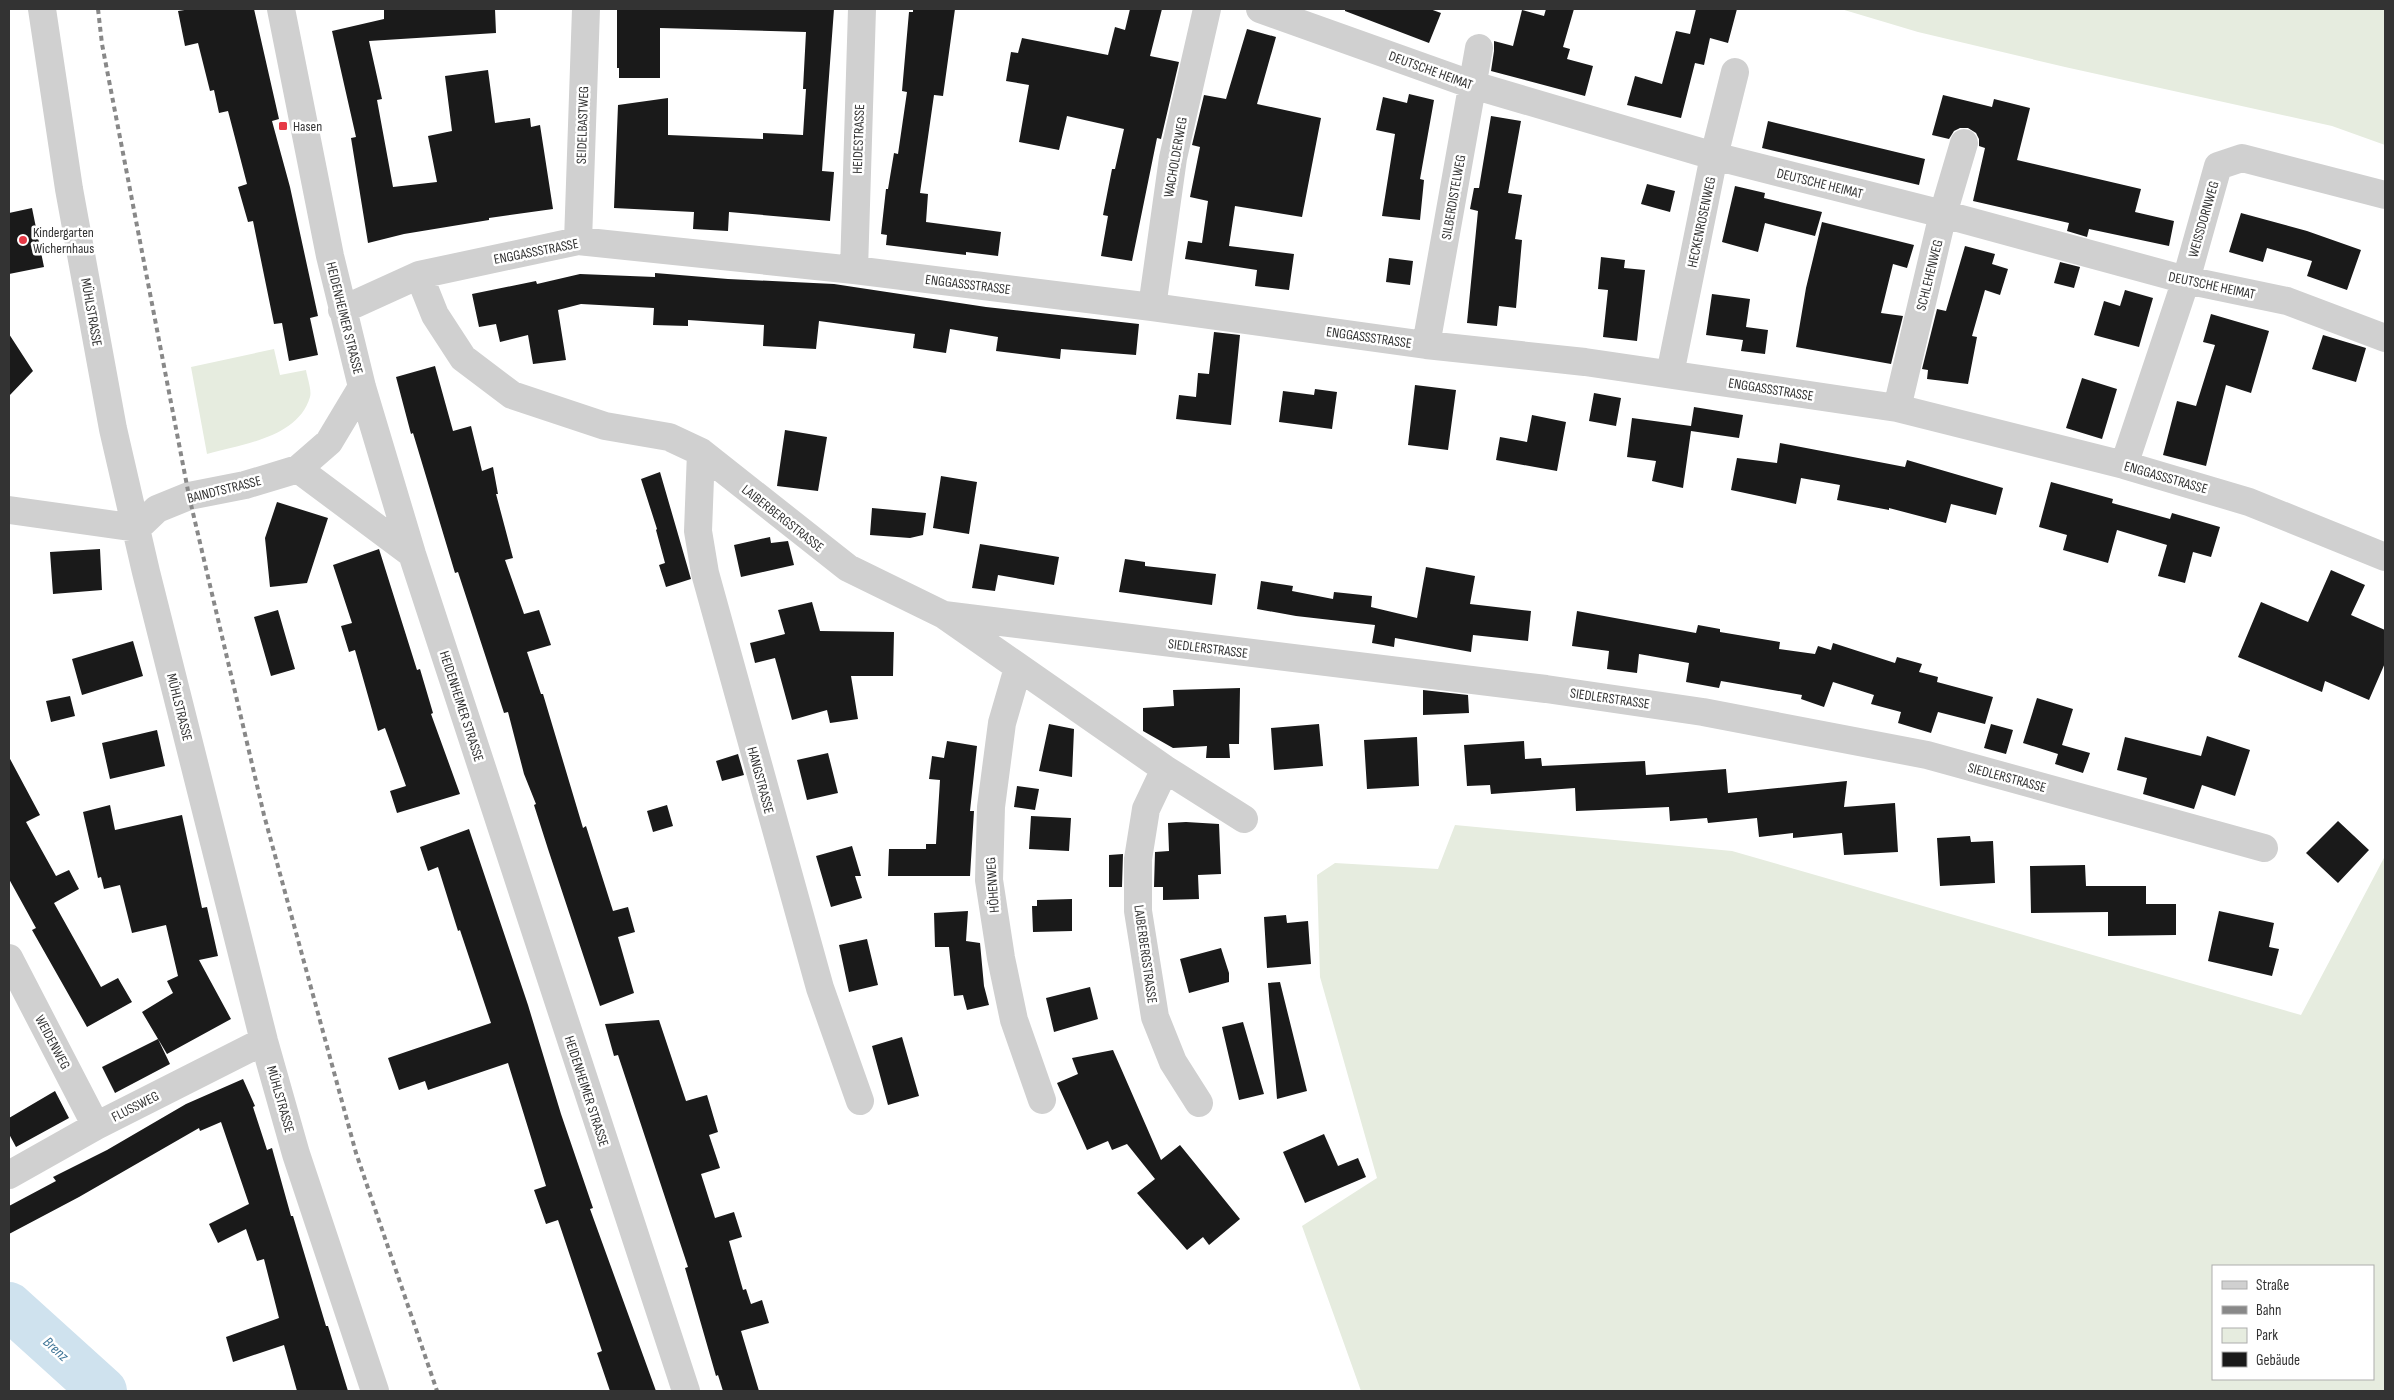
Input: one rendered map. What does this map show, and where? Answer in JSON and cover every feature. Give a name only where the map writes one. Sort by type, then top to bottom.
[{"type":"street","name":"MÜHLSTRASSE","points":[[42,9],[83,266],[113,429],[146,572],[264,1041],[296,1154],[375,1391]]},
{"type":"street","name":"HEIDENHEIMER STRASSE","points":[[281,9],[302,121],[342,310],[362,387],[412,554],[686,1391]]},
{"type":"street","name":"SEIDELBASTWEG","points":[[578,241],[586,9]]},
{"type":"street","name":"HEIDESTRASSE","points":[[854,270],[862,9]]},
{"type":"street","name":"WACHOLDERWEG","points":[[1152,307],[1172,158],[1207,9]]},
{"type":"street","name":"DEUTSCHE HEIMAT","points":[[1260,9],[1472,85],[1714,156],[1943,214],[2186,280],[2287,300],[2385,338]]},
{"type":"street","name":"SILBERDISTELWEG","points":[[1426,346],[1479,48]]},
{"type":"street","name":"HECKENROSENWEG","points":[[1670,374],[1714,156],[1735,72]]},
{"type":"street","name":"SCHLEHENWEG","points":[[1897,408],[1943,214],[1964,143]]},
{"type":"street","name":"WEISSDORNWEG","points":[[2124,465],[2186,280],[2218,166],[2242,158],[2385,195]]},
{"type":"street","name":"ENGGASSSTRASSE","points":[[342,310],[419,275],[578,241],[854,270],[1152,307],[1426,346],[1585,362],[1897,408],[2124,465],[2249,502],[2385,557]]},
{"type":"street","name":"LAIBERBERGSTRASSE","points":[[419,275],[435,315],[463,358],[512,395],[605,426],[668,437],[701,452],[848,568],[944,615],[1165,770],[1244,819]]},
{"type":"street","name":"BAINDTSTRASSE","points":[[137,528],[157,509],[189,496],[245,485],[298,470],[329,442],[362,387]]},
{"type":"street","name":"HANGSTRASSE","points":[[701,452],[698,531],[705,573],[820,988],[860,1101]]},
{"type":"street","points":[[298,470],[412,554]]},
{"type":"street","points":[[9,510],[137,528]]},
{"type":"street","name":"SIEDLERSTRASSE","points":[[944,615],[1546,689],[1703,712],[1927,755],[2264,848]]},
{"type":"street","name":"HÖHENWEG","points":[[1018,668],[1002,723],[991,808],[989,880],[1001,958],[1014,1020],[1042,1100]]},
{"type":"street","name":"LAIBERBERGSTRASSE","points":[[1165,770],[1146,809],[1138,859],[1138,912],[1154,1017],[1173,1062],[1199,1103]]},
{"type":"street","name":"WEIDENWEG","points":[[9,958],[96,1126]]},
{"type":"street","name":"FLUSSWEG","points":[[9,1174],[96,1126],[264,1041]]},
{"type":"green space","points":[[1841,9],[2385,9],[2385,145],[2332,126],[2065,67],[1918,32]]},
{"type":"green space","points":[[274,349],[280,375],[306,370],[310,397],[304,411],[294,422],[267,437],[207,454],[191,367]]},
{"type":"green space","points":[[1455,825],[1732,851],[2301,1015],[2385,856],[2385,1391],[1361,1391],[1302,1226],[1377,1178],[1320,977],[1317,875],[1335,863],[1438,869]]},
{"type":"building","points":[[191,9],[254,9],[279,119],[272,121],[290,187],[318,316],[310,318],[318,355],[289,361],[282,323],[274,324],[253,221],[248,222],[238,187],[247,184],[228,111],[219,113],[214,90],[210,91],[198,43],[185,46],[178,11]]},
{"type":"building","points":[[384,9],[495,9],[496,33],[369,41],[382,99],[377,100],[393,187],[437,182],[428,136],[452,131],[445,76],[488,70],[495,123],[530,118],[531,127],[540,125],[553,209],[489,218],[489,220],[404,234],[368,243],[351,138],[356,137],[332,31],[384,19]]},
{"type":"building","points":[[617,9],[834,9],[822,171],[834,172],[830,221],[729,212],[728,231],[693,229],[694,212],[614,208],[618,105],[668,98],[668,135],[763,139],[763,133],[803,135],[806,89],[803,89],[806,32],[660,28],[660,78],[619,78],[619,68],[617,68]]},
{"type":"building","points":[[913,9],[955,9],[943,96],[934,95],[920,193],[928,194],[926,222],[1001,232],[998,256],[966,252],[966,255],[886,245],[887,235],[881,234],[886,189],[888,189],[894,153],[898,154],[907,92],[902,91],[909,12],[913,12]]},
{"type":"building","points":[[1130,9],[1162,9],[1150,56],[1179,62],[1161,139],[1157,138],[1132,261],[1101,256],[1108,216],[1103,215],[1112,169],[1115,169],[1124,129],[1067,116],[1059,150],[1019,142],[1029,85],[1006,81],[1011,52],[1018,53],[1022,38],[1108,55],[1115,27],[1125,30]]},
{"type":"building","points":[[1345,9],[1430,9],[1441,13],[1429,43],[1345,11]]},
{"type":"building","points":[[1546,9],[1574,9],[1563,47],[1570,49],[1567,59],[1593,66],[1585,96],[1491,71],[1494,41],[1513,46],[1522,10],[1544,16]]},
{"type":"building","points":[[1696,9],[1737,9],[1728,43],[1710,38],[1704,65],[1695,63],[1681,118],[1627,105],[1635,76],[1662,84],[1676,31],[1690,34]]},
{"type":"building","points":[[1247,29],[1276,37],[1257,104],[1321,118],[1302,217],[1235,206],[1229,246],[1294,254],[1289,290],[1255,286],[1257,270],[1185,259],[1188,241],[1202,243],[1208,201],[1190,197],[1200,147],[1192,145],[1204,95],[1226,99]]},
{"type":"building","points":[[1409,94],[1434,100],[1420,179],[1424,180],[1420,220],[1382,216],[1395,134],[1376,130],[1383,97],[1407,103]]},
{"type":"building","points":[[1943,95],[1992,107],[1994,99],[2030,108],[2017,160],[2141,189],[2135,212],[2174,221],[2169,246],[2089,229],[2087,237],[2067,231],[2069,223],[1973,201],[1985,148],[1979,146],[1979,139],[1976,133],[1968,128],[1960,128],[1954,131],[1949,139],[1932,135]]},
{"type":"building","points":[[1491,116],[1521,121],[1508,193],[1522,195],[1515,239],[1522,240],[1516,308],[1499,306],[1497,326],[1467,323],[1478,211],[1470,209],[1474,188],[1479,188]]},
{"type":"building","points":[[1768,121],[1925,159],[1919,185],[1762,148]]},
{"type":"building","points":[[1647,184],[1675,191],[1670,212],[1641,204]]},
{"type":"building","points":[[1735,186],[1765,193],[1764,198],[1822,212],[1815,236],[1765,223],[1758,252],[1722,242]]},
{"type":"building","name":"Kindergarten Wichernhaus","points":[[32,208],[44,267],[9,274],[9,213]]},
{"type":"building","points":[[2241,213],[2307,231],[2361,250],[2347,290],[2307,276],[2312,261],[2267,248],[2263,262],[2229,252]]},
{"type":"building","points":[[1822,222],[1914,245],[1907,268],[1893,264],[1881,313],[1903,316],[1891,364],[1796,347],[1806,288]]},
{"type":"building","points":[[1965,246],[1995,254],[1992,264],[2008,269],[2000,295],[1985,290],[1972,336],[1977,337],[1968,384],[1927,379],[1928,370],[1922,369],[1937,309],[1946,311]]},
{"type":"building","points":[[1601,257],[1625,260],[1624,268],[1645,270],[1637,341],[1603,337],[1608,290],[1598,289]]},
{"type":"building","points":[[1389,258],[1413,261],[1410,285],[1386,282]]},
{"type":"building","points":[[2060,262],[2080,267],[2074,288],[2054,283]]},
{"type":"building","points":[[655,273],[728,279],[834,284],[986,307],[1139,324],[1136,355],[1061,349],[1060,359],[996,351],[998,337],[950,329],[946,353],[913,348],[915,334],[819,321],[816,349],[763,346],[764,325],[688,320],[688,326],[653,325],[654,308],[581,304],[558,310],[566,360],[533,364],[528,335],[500,342],[496,324],[479,327],[472,294],[536,281],[537,284],[580,274],[655,277]]},
{"type":"building","points":[[2125,290],[2153,298],[2139,347],[2094,335],[2104,301],[2120,306]]},
{"type":"building","points":[[1712,294],[1750,299],[1746,327],[1768,330],[1765,354],[1741,351],[1743,340],[1706,335]]},
{"type":"building","points":[[2211,314],[2269,331],[2251,393],[2226,385],[2206,466],[2163,455],[2177,401],[2196,406],[2215,345],[2203,342]]},
{"type":"building","points":[[1214,332],[1240,335],[1231,425],[1176,419],[1179,395],[1196,397],[1198,373],[1209,374]]},
{"type":"building","points":[[9,334],[33,371],[9,396]]},
{"type":"building","points":[[2323,335],[2366,348],[2356,382],[2312,369]]},
{"type":"building","points":[[435,366],[453,431],[471,426],[482,471],[493,467],[498,494],[496,494],[513,558],[505,560],[524,614],[539,610],[551,645],[527,652],[541,694],[543,694],[583,828],[586,826],[613,911],[628,907],[635,932],[618,937],[634,993],[600,1006],[534,805],[536,804],[524,774],[508,712],[504,713],[458,572],[455,573],[413,433],[411,434],[396,377]]},
{"type":"building","points":[[2082,378],[2117,389],[2102,439],[2066,428]]},
{"type":"building","points":[[1415,385],[1456,390],[1448,450],[1408,445]]},
{"type":"building","points":[[1315,389],[1337,392],[1332,429],[1279,422],[1283,391],[1314,395]]},
{"type":"building","points":[[1594,393],[1621,398],[1616,426],[1589,421]]},
{"type":"building","points":[[1694,407],[1743,415],[1739,438],[1691,431],[1683,488],[1652,481],[1656,461],[1627,457],[1632,418],[1691,426]]},
{"type":"building","points":[[1532,415],[1566,422],[1557,471],[1496,460],[1500,437],[1527,442]]},
{"type":"building","points":[[785,430],[827,437],[818,491],[777,486]]},
{"type":"building","points":[[1780,443],[1905,467],[1907,460],[2003,488],[1996,515],[1951,504],[1946,523],[1889,508],[1889,510],[1837,500],[1840,485],[1801,478],[1796,504],[1731,490],[1737,458],[1777,463]]},
{"type":"building","points":[[660,472],[691,579],[666,587],[659,565],[665,563],[657,529],[641,479]]},
{"type":"building","points":[[941,476],[977,482],[969,534],[933,528]]},
{"type":"building","points":[[2051,482],[2113,499],[2112,503],[2170,519],[2172,513],[2220,527],[2211,557],[2193,552],[2185,583],[2158,576],[2167,545],[2117,530],[2108,563],[2063,550],[2067,535],[2039,527]]},
{"type":"building","points":[[277,502],[328,518],[307,583],[270,587],[265,538]]},
{"type":"building","points":[[872,508],[926,513],[923,535],[910,538],[870,535]]},
{"type":"building","points":[[770,537],[771,543],[788,541],[794,565],[741,577],[734,545]]},
{"type":"building","points":[[980,544],[1059,557],[1054,585],[998,575],[995,591],[972,588]]},
{"type":"building","points":[[100,549],[102,590],[53,594],[50,552]]},
{"type":"building","points":[[379,549],[417,670],[420,669],[433,713],[431,714],[460,794],[397,813],[390,791],[406,786],[385,728],[378,731],[355,650],[349,652],[341,626],[352,623],[333,565]]},
{"type":"building","points":[[1125,559],[1145,562],[1145,566],[1216,574],[1212,605],[1119,592]]},
{"type":"building","points":[[1426,567],[1475,576],[1470,604],[1531,611],[1528,641],[1473,635],[1471,652],[1395,638],[1394,647],[1372,643],[1375,625],[1296,616],[1257,609],[1261,581],[1293,586],[1292,591],[1333,599],[1334,592],[1372,596],[1371,607],[1417,618]]},
{"type":"building","points":[[2331,570],[2365,585],[2351,615],[2385,630],[2385,663],[2369,700],[2325,681],[2322,692],[2238,657],[2261,602],[2308,622]]},
{"type":"building","points":[[812,602],[820,631],[894,632],[893,676],[851,676],[858,719],[830,723],[827,710],[792,720],[775,658],[755,663],[750,643],[785,634],[778,610]]},
{"type":"building","points":[[278,610],[295,669],[271,676],[254,617]]},
{"type":"building","points":[[1577,611],[1696,633],[1698,625],[1720,629],[1720,632],[1780,642],[1779,649],[1815,654],[1818,646],[1831,650],[1833,643],[1895,663],[1897,657],[1922,664],[1919,672],[1938,677],[1937,682],[1993,697],[1985,724],[1938,712],[1931,733],[1898,723],[1901,712],[1871,704],[1874,695],[1833,682],[1824,707],[1801,699],[1802,695],[1721,681],[1719,688],[1686,682],[1689,663],[1639,654],[1637,673],[1607,669],[1609,651],[1572,646]]},
{"type":"building","points":[[133,641],[143,676],[82,695],[72,659]]},
{"type":"building","points":[[1240,688],[1239,744],[1229,744],[1230,758],[1206,758],[1207,746],[1173,748],[1143,731],[1143,708],[1174,706],[1173,690]]},
{"type":"building","points":[[1423,690],[1468,695],[1469,713],[1423,715]]},
{"type":"building","points":[[70,696],[75,716],[51,722],[46,701]]},
{"type":"building","points":[[2037,698],[2073,709],[2062,745],[2090,753],[2083,773],[2055,764],[2058,754],[2023,743]]},
{"type":"building","points":[[1049,724],[1074,729],[1072,777],[1039,771]]},
{"type":"building","points":[[1319,724],[1323,766],[1274,770],[1271,728]]},
{"type":"building","points":[[1991,724],[2013,730],[2006,754],[1984,748]]},
{"type":"building","points":[[157,730],[165,766],[110,779],[102,743]]},
{"type":"building","points":[[2207,736],[2250,750],[2235,796],[2202,785],[2194,809],[2143,794],[2147,778],[2117,770],[2125,737],[2201,756]]},
{"type":"building","points":[[1417,737],[1419,786],[1367,789],[1364,740]]},
{"type":"building","points":[[947,741],[977,746],[970,811],[974,811],[970,876],[888,876],[889,849],[926,849],[926,844],[936,844],[940,780],[929,779],[932,756],[944,758]]},
{"type":"building","points":[[1524,741],[1525,759],[1541,758],[1542,766],[1645,761],[1646,775],[1726,769],[1728,793],[1847,781],[1844,807],[1895,803],[1898,852],[1844,855],[1842,833],[1793,838],[1793,833],[1759,837],[1757,818],[1708,823],[1707,818],[1670,821],[1669,807],[1576,811],[1575,788],[1491,794],[1490,785],[1467,786],[1464,745]]},
{"type":"building","points":[[828,753],[838,793],[807,800],[797,760]]},
{"type":"building","points":[[738,754],[744,775],[722,781],[716,761]]},
{"type":"building","points":[[9,757],[40,815],[26,822],[56,876],[69,870],[79,889],[54,903],[101,987],[118,978],[132,1002],[87,1027],[32,930],[36,928],[9,879]]},
{"type":"building","points":[[1017,786],[1039,789],[1035,810],[1014,807]]},
{"type":"building","points":[[110,805],[115,830],[182,815],[202,908],[207,907],[218,956],[199,960],[231,1019],[167,1054],[142,1012],[173,993],[167,981],[178,976],[166,925],[132,933],[120,885],[104,889],[101,877],[98,878],[83,812]]},
{"type":"building","points":[[667,805],[673,826],[653,832],[647,811]]},
{"type":"building","points":[[1031,816],[1071,818],[1069,851],[1029,849]]},
{"type":"building","points":[[2338,821],[2369,850],[2338,883],[2306,853]]},
{"type":"building","points":[[1168,823],[1219,824],[1221,874],[1198,875],[1199,899],[1163,900],[1163,887],[1154,887],[1155,852],[1169,851]]},
{"type":"building","points":[[469,829],[593,1208],[590,1209],[656,1391],[610,1391],[597,1353],[602,1351],[558,1220],[546,1224],[534,1190],[546,1186],[508,1063],[428,1090],[425,1081],[399,1090],[388,1058],[491,1023],[460,930],[458,931],[438,867],[428,871],[420,847]]},
{"type":"building","points":[[1970,836],[1971,842],[1993,841],[1995,883],[1940,886],[1937,838]]},
{"type":"building","points":[[852,846],[861,876],[855,876],[862,898],[831,907],[816,856]]},
{"type":"building","points":[[1123,854],[1122,887],[1109,887],[1109,855]]},
{"type":"building","points":[[2085,865],[2086,886],[2146,886],[2146,904],[2176,904],[2176,935],[2108,936],[2108,912],[2031,913],[2030,866]]},
{"type":"building","points":[[1072,899],[1072,931],[1033,932],[1032,906],[1037,906],[1037,900]]},
{"type":"building","points":[[968,911],[966,941],[980,943],[984,986],[989,1005],[967,1010],[963,995],[954,996],[949,947],[935,947],[934,913]]},
{"type":"building","points":[[2219,911],[2274,923],[2269,947],[2279,949],[2272,976],[2208,961]]},
{"type":"building","points":[[1286,915],[1287,923],[1308,921],[1311,964],[1267,968],[1264,917]]},
{"type":"building","points":[[867,939],[878,985],[849,992],[839,945]]},
{"type":"building","points":[[1221,948],[1229,973],[1229,982],[1189,993],[1180,959]]},
{"type":"building","points":[[1280,982],[1307,1091],[1277,1099],[1268,983]]},
{"type":"building","points":[[1090,987],[1098,1019],[1054,1032],[1046,998]]},
{"type":"building","points":[[659,1020],[686,1101],[707,1095],[718,1132],[709,1135],[720,1168],[701,1174],[715,1218],[734,1212],[742,1237],[729,1241],[743,1290],[746,1289],[751,1304],[762,1300],[769,1323],[741,1331],[759,1391],[723,1391],[718,1375],[716,1376],[685,1268],[688,1267],[618,1055],[614,1056],[605,1024]]},
{"type":"building","points":[[1243,1022],[1264,1094],[1239,1100],[1222,1027]]},
{"type":"building","points":[[902,1037],[919,1096],[888,1105],[872,1046]]},
{"type":"building","points":[[158,1039],[170,1064],[115,1093],[102,1067]]},
{"type":"building","points":[[1113,1050],[1161,1160],[1180,1145],[1240,1219],[1209,1245],[1203,1237],[1187,1250],[1137,1193],[1155,1179],[1127,1144],[1112,1150],[1108,1141],[1087,1150],[1057,1083],[1078,1074],[1072,1058]]},
{"type":"building","points":[[243,1079],[255,1106],[253,1107],[267,1150],[272,1148],[291,1216],[293,1216],[348,1391],[297,1391],[284,1345],[233,1362],[226,1337],[279,1318],[264,1259],[257,1261],[246,1229],[218,1243],[209,1224],[249,1204],[221,1122],[200,1131],[199,1128],[79,1197],[9,1234],[9,1206],[56,1181],[53,1177],[107,1150],[186,1104]]},
{"type":"building","points":[[55,1091],[69,1118],[16,1147],[9,1134],[9,1118]]},
{"type":"building","points":[[1324,1134],[1338,1166],[1358,1158],[1366,1177],[1305,1203],[1283,1152]]},
{"type":"waterway","name":"Brenz","points":[[9,1306],[103,1391]]},
{"type":"railway","points":[[98,9],[102,44],[189,496],[264,815],[356,1153],[437,1391]]},
{"type":"place","name":"Hasen","points":[[283,126]]},
{"type":"place","name":"Kindergarten Wichernhaus","points":[[23,240]]}]
